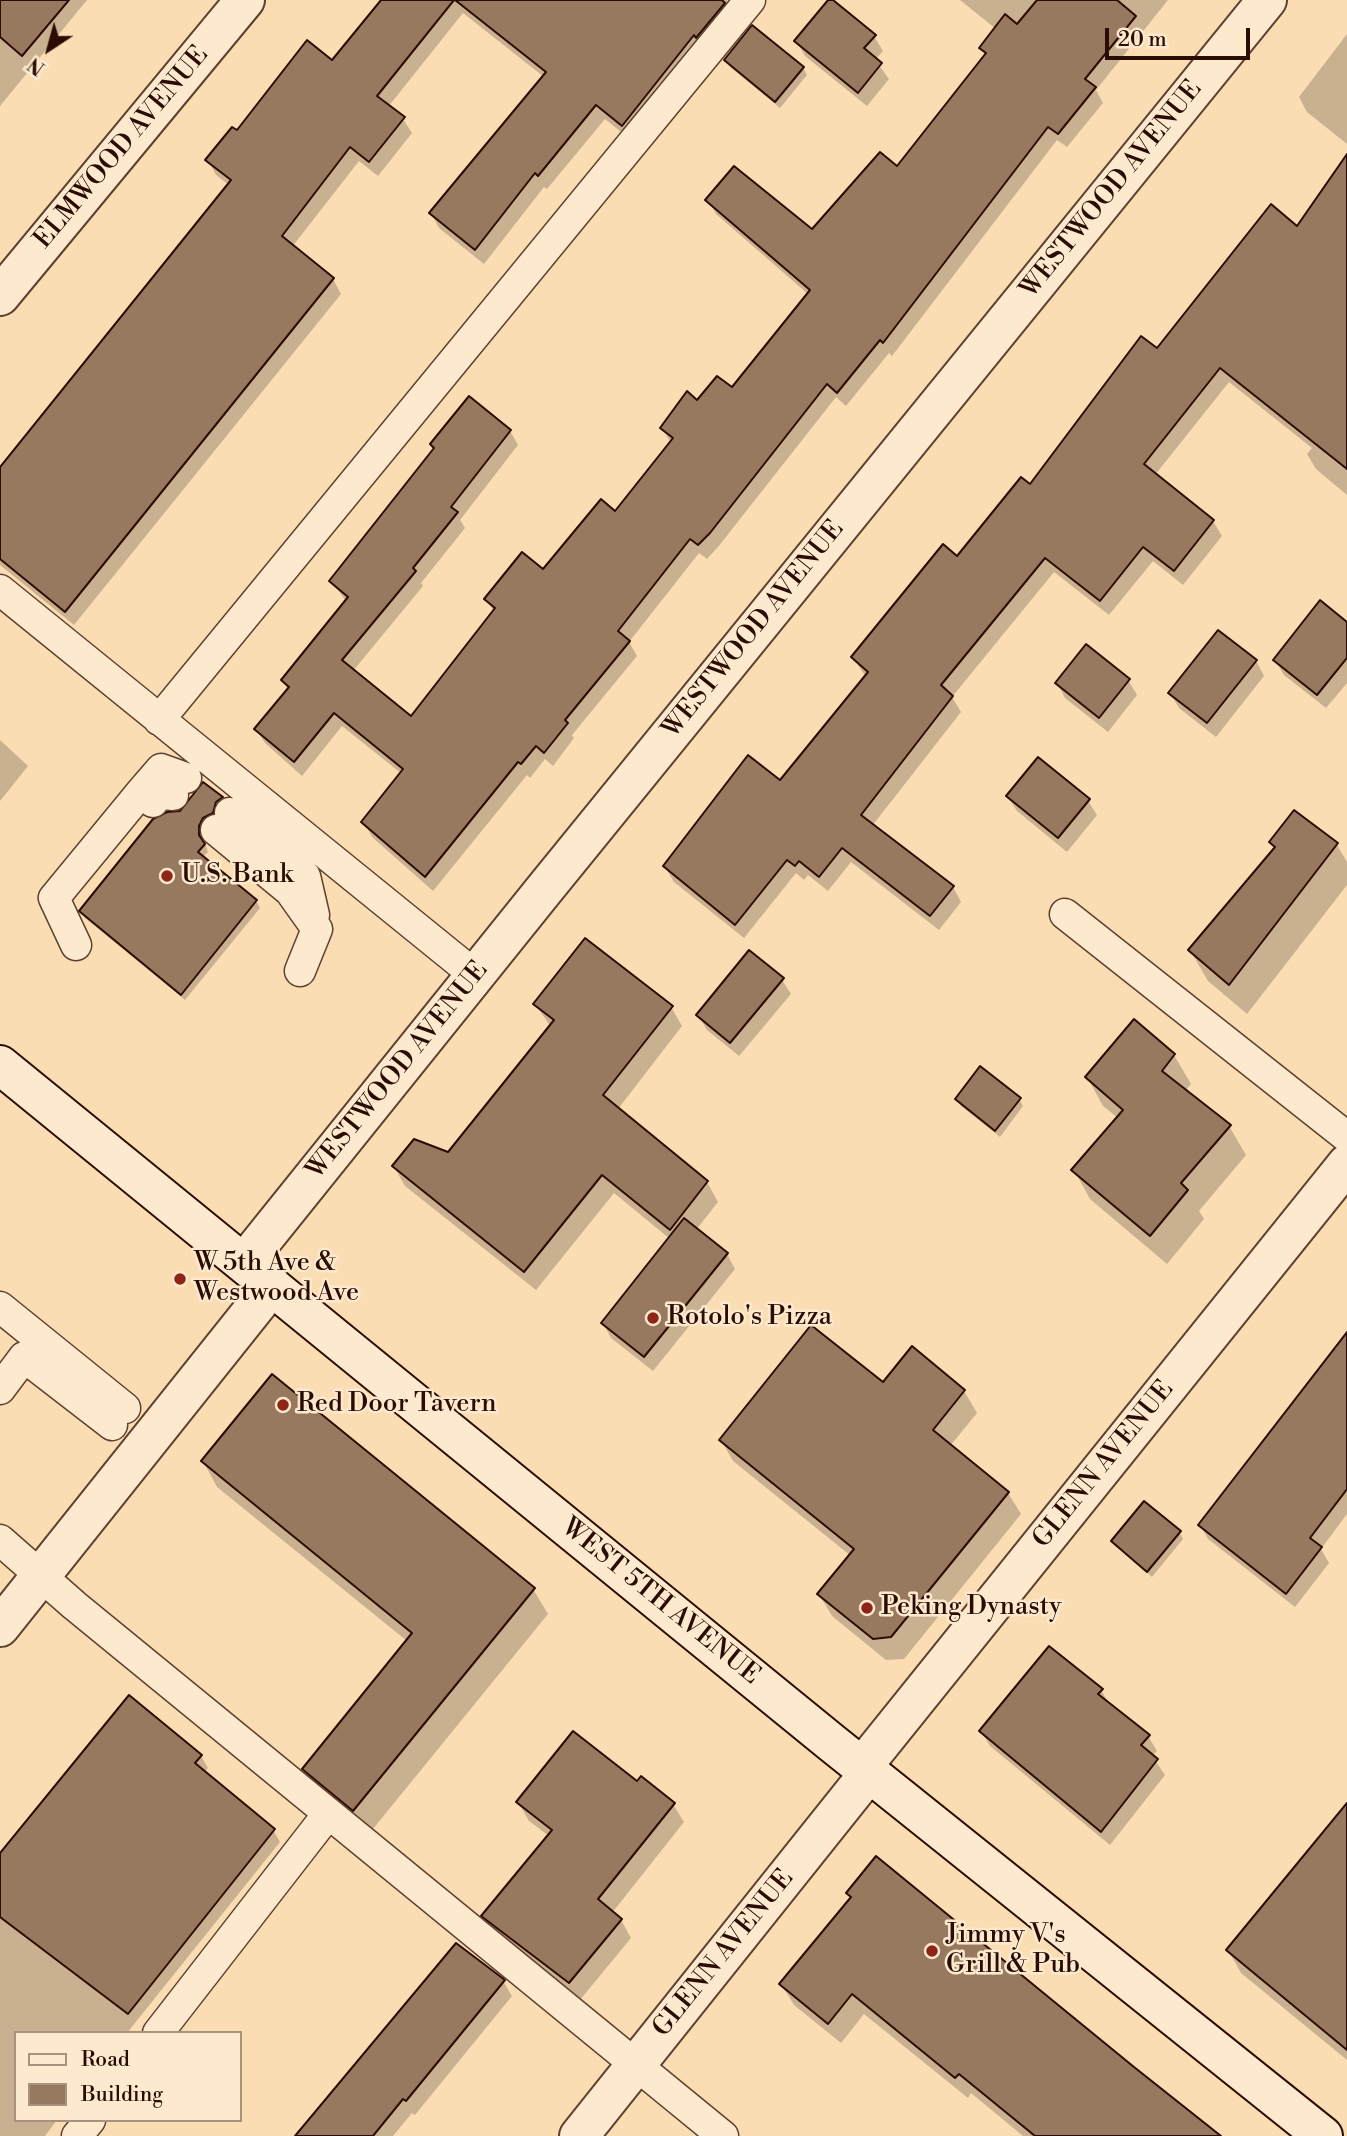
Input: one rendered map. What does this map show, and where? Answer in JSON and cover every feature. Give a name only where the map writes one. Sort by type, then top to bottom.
[{"type":"street","name":"ELMWOOD AVENUE","points":[[0,296],[245,0]]},
{"type":"street","name":"WESTWOOD AVENUE","points":[[0,1627],[40,1577],[475,975],[1268,0]]},
{"type":"street","name":"WEST 5TH AVENUE","points":[[0,1065],[866,1770],[1323,2136]]},
{"type":"street","name":"GLENN AVENUE","points":[[579,2136],[1347,1164]]},
{"type":"lane","points":[[159,720],[750,0]]},
{"type":"lane","points":[[0,590],[475,975]]},
{"type":"lane","points":[[76,945],[54,898],[165,793]]},
{"type":"lane","points":[[216,830],[290,891],[317,929],[300,971]]},
{"type":"lane","points":[[1065,914],[1347,1137]]},
{"type":"lane","points":[[0,1307],[118,1417],[24,1357],[0,1389]]},
{"type":"lane","points":[[0,1540],[40,1577],[723,2136]]},
{"type":"lane","points":[[160,2031],[328,1814]]},
{"type":"lane","points":[[77,2136],[88,2122]]},
{"type":"building","points":[[0,0],[69,0],[22,56],[0,37]]},
{"type":"building","points":[[381,0],[454,0],[377,96],[405,117],[369,162],[350,147],[282,236],[334,278],[65,612],[0,559],[0,467],[231,180],[205,160],[232,127],[237,130],[307,40],[332,60]]},
{"type":"building","points":[[455,0],[722,0],[725,3],[696,38],[694,35],[622,126],[596,105],[538,176],[535,173],[475,250],[429,213],[546,72]]},
{"type":"building","points":[[828,0],[833,0],[876,35],[864,48],[882,63],[858,93],[794,41]]},
{"type":"building","points":[[1037,0],[1117,0],[1136,16],[1085,79],[1096,87],[1058,134],[1048,127],[883,343],[880,340],[837,393],[827,384],[710,533],[698,545],[690,539],[618,631],[630,641],[565,720],[568,723],[544,753],[536,746],[521,764],[518,762],[425,877],[361,822],[403,769],[334,713],[294,762],[254,729],[289,687],[281,680],[348,597],[329,581],[434,448],[430,444],[469,396],[511,430],[451,507],[458,512],[413,568],[416,571],[342,660],[411,716],[495,608],[484,599],[522,552],[543,569],[601,499],[615,511],[673,438],[660,428],[687,391],[697,400],[717,376],[732,387],[810,290],[705,200],[734,166],[812,229],[880,152],[897,166],[986,53],[979,48],[1005,14],[1017,24]]},
{"type":"building","points":[[752,25],[804,67],[775,102],[724,60]]},
{"type":"building","points":[[1347,154],[1347,469],[1220,368],[1144,464],[1214,520],[1174,571],[1143,547],[1100,601],[1045,558],[941,685],[953,696],[861,815],[954,886],[930,916],[842,848],[819,877],[799,861],[795,866],[787,860],[735,925],[663,866],[748,755],[780,780],[868,672],[851,657],[943,544],[957,556],[1021,477],[1030,484],[1141,336],[1157,348],[1271,204],[1297,226]]},
{"type":"building","points":[[1320,600],[1347,622],[1347,658],[1317,695],[1273,660]]},
{"type":"building","points":[[1218,630],[1257,660],[1207,723],[1168,693]]},
{"type":"building","points":[[1086,644],[1130,679],[1099,718],[1055,683]]},
{"type":"building","points":[[1038,757],[1090,799],[1058,838],[1006,796]]},
{"type":"building","name":"U.S. Bank","points":[[203,782],[223,797],[216,802],[213,813],[203,818],[199,826],[199,835],[205,844],[198,852],[257,900],[181,995],[79,911],[153,819],[167,812],[180,811]]},
{"type":"building","points":[[1294,810],[1338,843],[1229,985],[1188,950],[1275,847],[1269,842]]},
{"type":"building","points":[[585,938],[673,1006],[603,1095],[708,1181],[670,1230],[602,1175],[524,1272],[392,1166],[414,1139],[448,1152],[554,1020],[533,1004]]},
{"type":"building","points":[[749,950],[784,978],[730,1043],[696,1015]]},
{"type":"building","points":[[1134,1019],[1175,1054],[1162,1071],[1231,1125],[1181,1183],[1188,1190],[1150,1236],[1071,1170],[1123,1110],[1085,1077]]},
{"type":"building","points":[[980,1066],[1021,1098],[995,1131],[955,1099]]},
{"type":"building","points":[[684,1218],[728,1253],[644,1357],[601,1323]]},
{"type":"building","points":[[811,1325],[883,1382],[912,1346],[965,1390],[933,1430],[1009,1492],[891,1637],[873,1639],[817,1594],[854,1549],[719,1440]]},
{"type":"building","points":[[1347,1332],[1347,1489],[1310,1538],[1322,1547],[1286,1594],[1198,1525]]},
{"type":"building","points":[[272,1374],[535,1588],[353,1811],[302,1769],[412,1633],[201,1461]]},
{"type":"building","points":[[1144,1501],[1181,1531],[1147,1572],[1111,1541]]},
{"type":"building","points":[[1049,1646],[1103,1689],[1098,1694],[1150,1735],[1141,1745],[1158,1759],[1101,1832],[979,1731]]},
{"type":"building","points":[[129,1695],[202,1755],[195,1763],[275,1829],[128,2014],[0,1917],[0,1853]]},
{"type":"building","points":[[573,1731],[637,1781],[641,1776],[675,1803],[598,1899],[622,1919],[569,1983],[481,1916],[552,1830],[516,1802]]},
{"type":"building","points":[[1347,1803],[1347,2050],[1226,1950]]},
{"type":"building","points":[[876,1856],[1221,2136],[1035,2136],[959,2074],[955,2078],[852,1994],[828,2024],[779,1984],[851,1897],[846,1893]]},
{"type":"building","points":[[456,1943],[505,1980],[406,2101],[403,2099],[373,2136],[295,2136]]},
{"type":"place","name":"U.S. Bank","points":[[167,876]]},
{"type":"place","name":"W 5th Ave & Westwood Ave","points":[[180,1279]]},
{"type":"place","name":"Rotolo's Pizza","points":[[653,1318]]},
{"type":"place","name":"Red Door Tavern","points":[[283,1405]]},
{"type":"place","name":"Peking Dynasty","points":[[867,1608]]},
{"type":"place","name":"Jimmy V's Grill & Pub","points":[[932,1951]]}]
